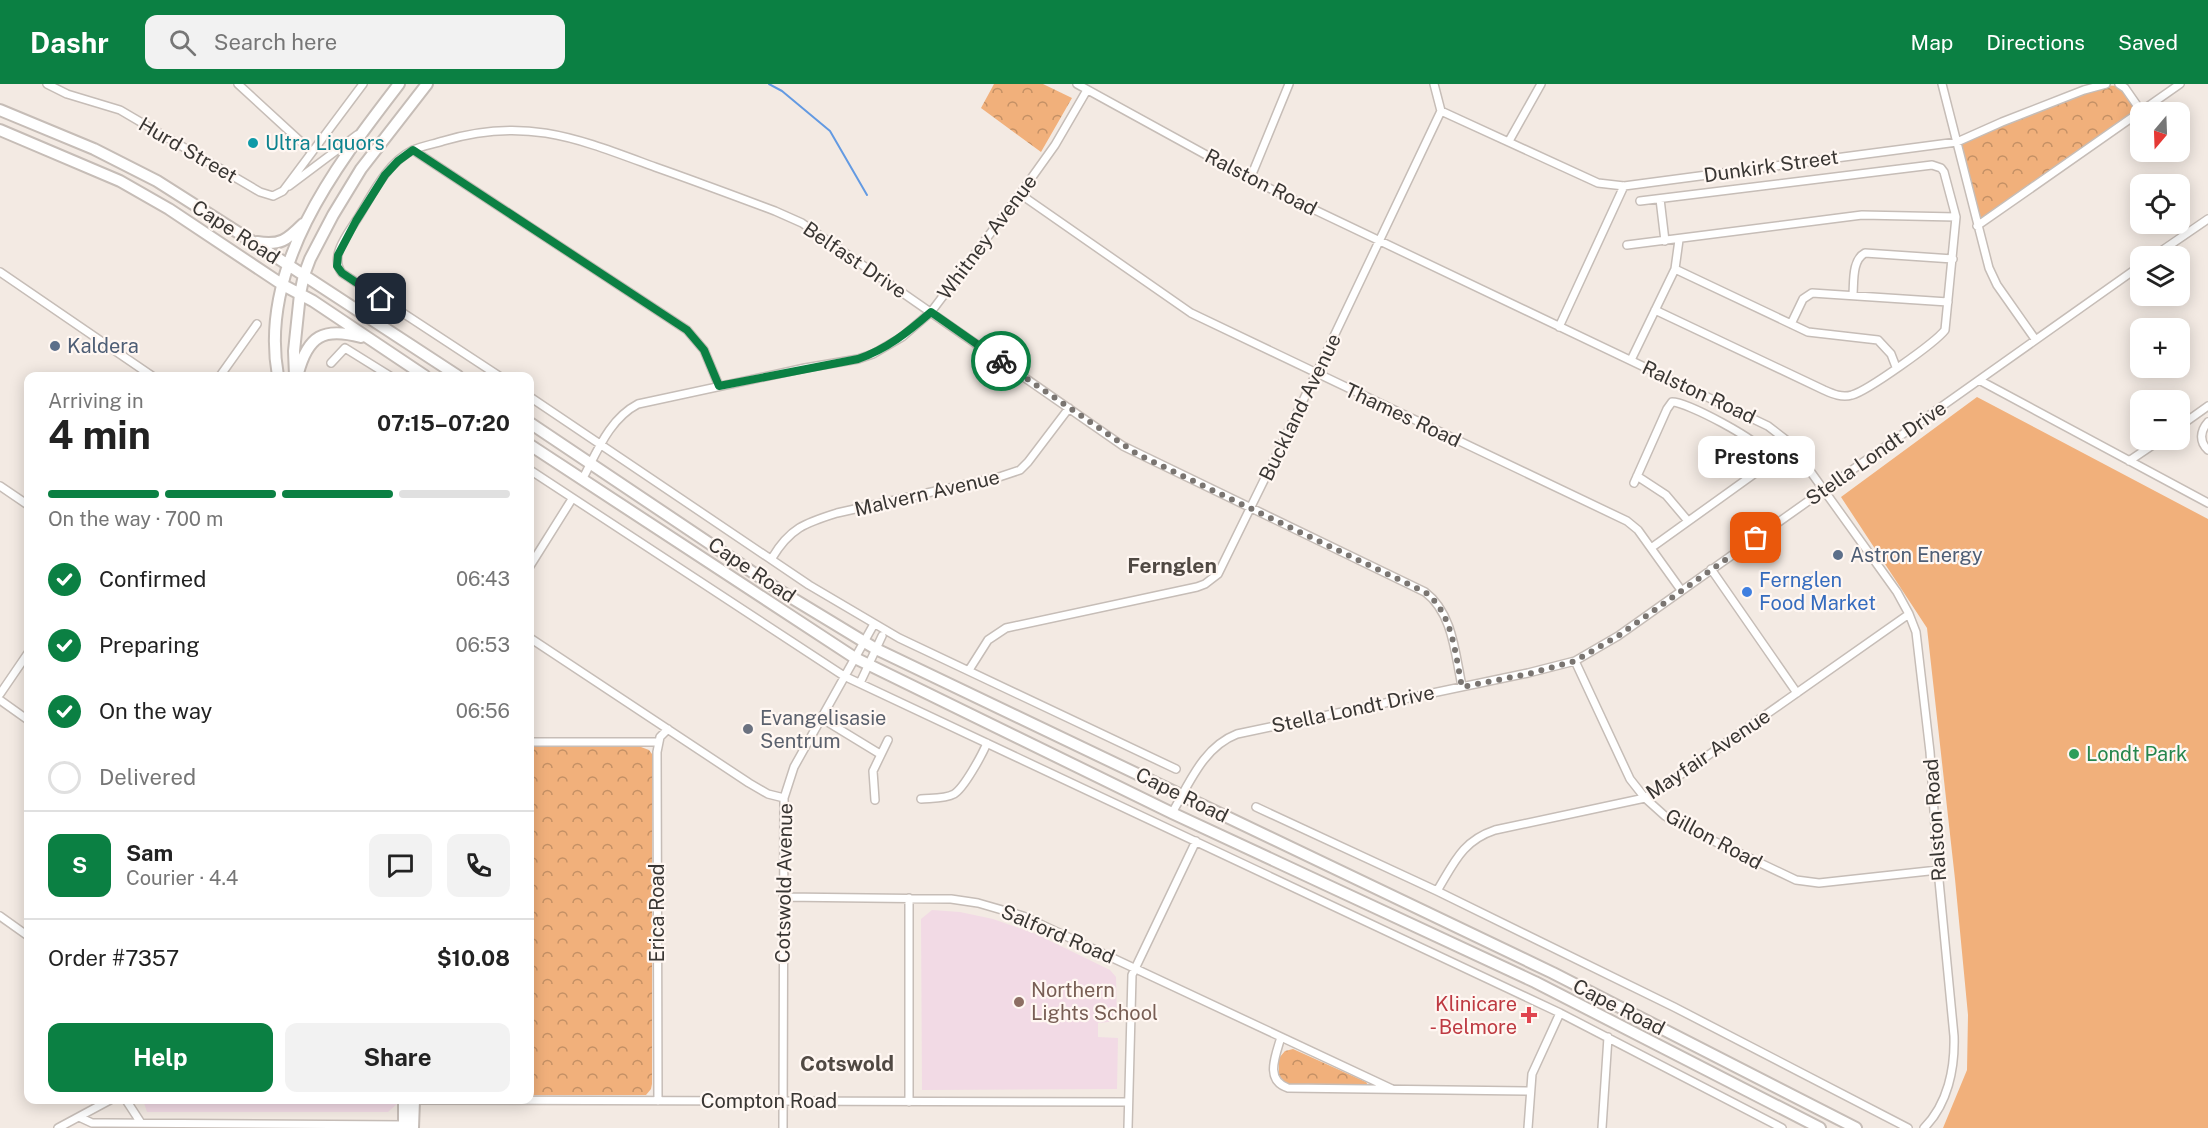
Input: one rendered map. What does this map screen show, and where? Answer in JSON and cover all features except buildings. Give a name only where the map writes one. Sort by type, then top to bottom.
[{"type":"main road","points":[[278,372],[276,332],[283,285],[293,252],[310,216],[338,168],[399,84]]},
{"type":"main road","points":[[296,372],[294,351],[300,294],[304,275],[320,238],[361,169],[427,84]]},
{"type":"main road","name":"Cape Road","points":[[0,110],[122,163],[197,206],[452,372]]},
{"type":"main road","name":"Cape Road","points":[[0,129],[120,181],[169,208],[283,285],[419,372]]},
{"type":"main road","points":[[253,242],[269,244],[280,242],[293,234],[310,216]]},
{"type":"main road","points":[[297,372],[308,346],[321,336],[344,332],[367,338]]},
{"type":"main road","name":"Cape Road","points":[[534,426],[782,592],[876,649],[1574,984],[1856,1128]]},
{"type":"main road","name":"Cape Road","points":[[534,448],[855,657],[1172,813],[1568,998],[1820,1128]]},
{"type":"main road","points":[[1568,998],[1574,984]]},
{"type":"main road","points":[[406,1104],[409,1126]]},
{"type":"main road","points":[[409,1126],[412,1104]]},
{"type":"street","name":"Hurd Street","points":[[47,84],[67,94],[120,110],[260,192],[273,196],[283,191]]},
{"type":"street","points":[[238,84],[312,152]]},
{"type":"street","points":[[283,191],[363,84]]},
{"type":"street","name":"Ralston Road","points":[[1077,84],[1250,179],[1768,426],[1790,443],[1897,592],[1916,632],[1930,753],[1955,1056],[1945,1093],[1934,1116],[1924,1128]]},
{"type":"street","points":[[1250,179],[1289,84]]},
{"type":"street","points":[[1434,84],[1441,111]]},
{"type":"street","points":[[1509,141],[1541,84]]},
{"type":"street","points":[[1942,84],[1977,226],[1993,277],[2035,339]]},
{"type":"street","name":"Dunkirk Street","points":[[1441,111],[1598,183],[1624,186],[1957,142],[2084,90],[2106,84]]},
{"type":"street","points":[[2119,84],[2125,88],[2135,102]]},
{"type":"street","points":[[2154,102],[2180,84]]},
{"type":"street","name":"Whitney Avenue","points":[[582,480],[601,444],[620,416],[638,404],[858,359],[873,354],[902,336],[931,312],[1020,194],[1055,145],[1087,90]]},
{"type":"street","name":"Buckland Avenue","points":[[969,670],[988,639],[1006,628],[1205,584],[1218,574],[1441,111]]},
{"type":"street","points":[[1977,226],[2130,119]]},
{"type":"street","points":[[283,191],[365,129]]},
{"type":"street","name":"Belfast Drive","points":[[493,372],[342,273],[337,266],[338,255],[385,175],[413,150],[462,135],[500,131],[540,132],[596,144],[802,223],[1137,454],[1417,587],[1432,597],[1446,617],[1462,687]]},
{"type":"street","points":[[413,150],[687,330],[704,350],[719,386]]},
{"type":"street","points":[[1640,201],[1932,165],[1944,172],[1956,218],[1946,323],[1943,333],[1860,392],[1841,396],[1824,390],[1655,310]]},
{"type":"street","points":[[1559,327],[1624,186]]},
{"type":"street","name":"Thames Road","points":[[1020,194],[1191,313],[1634,525],[1681,590]]},
{"type":"street","points":[[1660,199],[1665,241]]},
{"type":"street","points":[[1627,245],[1874,214],[1956,218]]},
{"type":"street","points":[[2169,246],[2208,219]]},
{"type":"street","points":[[1631,360],[1675,268],[1679,240]]},
{"type":"street","points":[[1853,294],[1856,264],[1861,255],[1865,253],[1953,259]]},
{"type":"street","points":[[1675,268],[1813,333],[1878,340],[1891,354],[1896,367]]},
{"type":"street","points":[[0,272],[146,372]]},
{"type":"street","name":"Stella Londt Drive","points":[[1172,813],[1204,759],[1219,743],[1229,737],[1247,731],[1528,674],[1575,661],[1618,636],[2130,273]]},
{"type":"street","points":[[1791,324],[1808,294],[1818,292],[1948,302]]},
{"type":"street","points":[[223,372],[257,324]]},
{"type":"street","points":[[332,363],[345,348],[384,372]]},
{"type":"street","points":[[1979,380],[2208,503]]},
{"type":"street","name":"Cape Road","points":[[534,400],[810,585],[874,624],[1176,770]]},
{"type":"street","points":[[1651,548],[1761,469],[1766,459],[1766,454],[1758,444],[1748,437],[1686,406],[1672,402],[1635,479],[1666,495],[1688,521]]},
{"type":"street","points":[[2190,419],[2208,406]]},
{"type":"street","name":"Malvern Avenue","points":[[772,558],[792,531],[812,520],[999,477],[1020,470],[1069,408]]},
{"type":"street","points":[[2208,422],[2201,436],[2203,445],[2208,450]]},
{"type":"street","points":[[2129,461],[2145,450]]},
{"type":"street","name":"Cape Road","points":[[534,473],[844,676],[1560,1013],[1772,1126],[1782,1128]]},
{"type":"street","points":[[0,486],[24,502]]},
{"type":"street","points":[[534,560],[572,499]]},
{"type":"street","points":[[1711,569],[1797,693]]},
{"type":"street","name":"Mayfair Avenue","points":[[1437,891],[1463,849],[1478,837],[1495,830],[1645,798],[1663,788],[1909,614]]},
{"type":"street","name":"Cotswold Avenue","points":[[783,1128],[783,798],[794,767],[874,624]]},
{"type":"street","points":[[860,683],[882,636]]},
{"type":"street","points":[[534,641],[762,791],[783,798]]},
{"type":"street","points":[[0,694],[24,659]]},
{"type":"street","name":"Gillon Road","points":[[1575,661],[1624,768],[1645,798],[1665,816],[1682,826],[1796,880],[1819,883],[1938,870]]},
{"type":"street","points":[[0,700],[24,717]]},
{"type":"street","points":[[821,718],[880,754]]},
{"type":"street","points":[[534,742],[658,742],[668,729]]},
{"type":"street","points":[[875,800],[872,774],[888,740]]},
{"type":"street","name":"Erica Road","points":[[658,742],[658,1101]]},
{"type":"street","points":[[921,799],[944,797],[956,792],[976,766],[987,743]]},
{"type":"street","name":"Cape Road","points":[[1256,807],[1437,891],[1674,1007],[1908,1128]]},
{"type":"street","points":[[1128,1128],[1130,985],[1134,967],[1196,841]]},
{"type":"street","name":"Salford Road","points":[[783,897],[951,899],[1001,909],[1045,925],[1392,1089]]},
{"type":"street","points":[[909,897],[909,1102]]},
{"type":"street","points":[[0,916],[24,933]]},
{"type":"street","points":[[1528,1128],[1529,1091],[1534,1066],[1560,1013]]},
{"type":"street","name":"Salford Road","points":[[1281,1037],[1273,1073],[1275,1079],[1283,1086],[1294,1089],[1529,1091]]},
{"type":"street","points":[[1602,1128],[1608,1037]]},
{"type":"street","name":"Compton Road","points":[[534,1100],[1128,1102]]},
{"type":"street","points":[[58,1128],[103,1104]]},
{"type":"street","points":[[129,1104],[141,1123]]},
{"type":"street","points":[[79,1117],[92,1125],[141,1123],[196,1126],[409,1126]]},
{"type":"shaded area","name":"Northern Lights School","points":[[932,910],[960,912],[993,919],[1036,934],[1110,970],[1116,977],[1117,1021],[1098,1023],[1098,1037],[1118,1038],[1117,1089],[922,1090],[921,919]]},
{"type":"shaded area","points":[[144,1104],[397,1104],[388,1112],[147,1112]]},
{"type":"green space","points":[[994,84],[1043,84],[1072,98],[1041,152],[981,108]]},
{"type":"green space","points":[[2093,85],[2123,86],[2134,102],[2130,102],[2130,115],[1979,223],[1958,145]]},
{"type":"green space","name":"Londt Park","points":[[1977,397],[2208,519],[2208,1128],[1943,1128],[1967,1070],[1968,1015],[1927,628],[1841,497]]},
{"type":"green space","points":[[534,746],[641,747],[652,754],[652,1084],[646,1095],[534,1095]]},
{"type":"green space","points":[[1293,1049],[1366,1082],[1368,1085],[1291,1085],[1286,1083],[1279,1076],[1279,1058],[1285,1051]]},
{"type":"waterway","points":[[769,84],[782,91],[830,131],[867,195]]},
{"type":"way so far","points":[[1001,361],[1137,454],[1425,592],[1432,597],[1446,617],[1462,687],[1528,674],[1575,661],[1618,636],[1756,538]]},
{"type":"place","name":"Ultra Liquors","points":[[253,143]]},
{"type":"place","name":"Kaldera","points":[[55,346]]},
{"type":"place","name":"Prestons","points":[[1756,538]]},
{"type":"place","name":"Astron Energy","points":[[1838,555]]},
{"type":"place","name":"Fernglen Food Market","points":[[1747,592]]},
{"type":"place","name":"Evangelisasie Sentrum","points":[[748,729]]},
{"type":"place","name":"Londt Park","points":[[2074,754]]},
{"type":"place","name":"Northern Lights School","points":[[1019,1002]]},
{"type":"place","name":"Klinicare - Belmore","points":[[1529,1015]]},
{"type":"district","name":"Fernglen","points":[[1172,565]]},
{"type":"district","name":"Cotswold","points":[[847,1063]]},
{"type":"route","points":[[381,299],[339,270],[338,255],[372,193],[398,161],[413,150],[687,330],[704,350],[719,386],[858,359],[873,354],[902,336],[931,312],[1001,361]]}]
